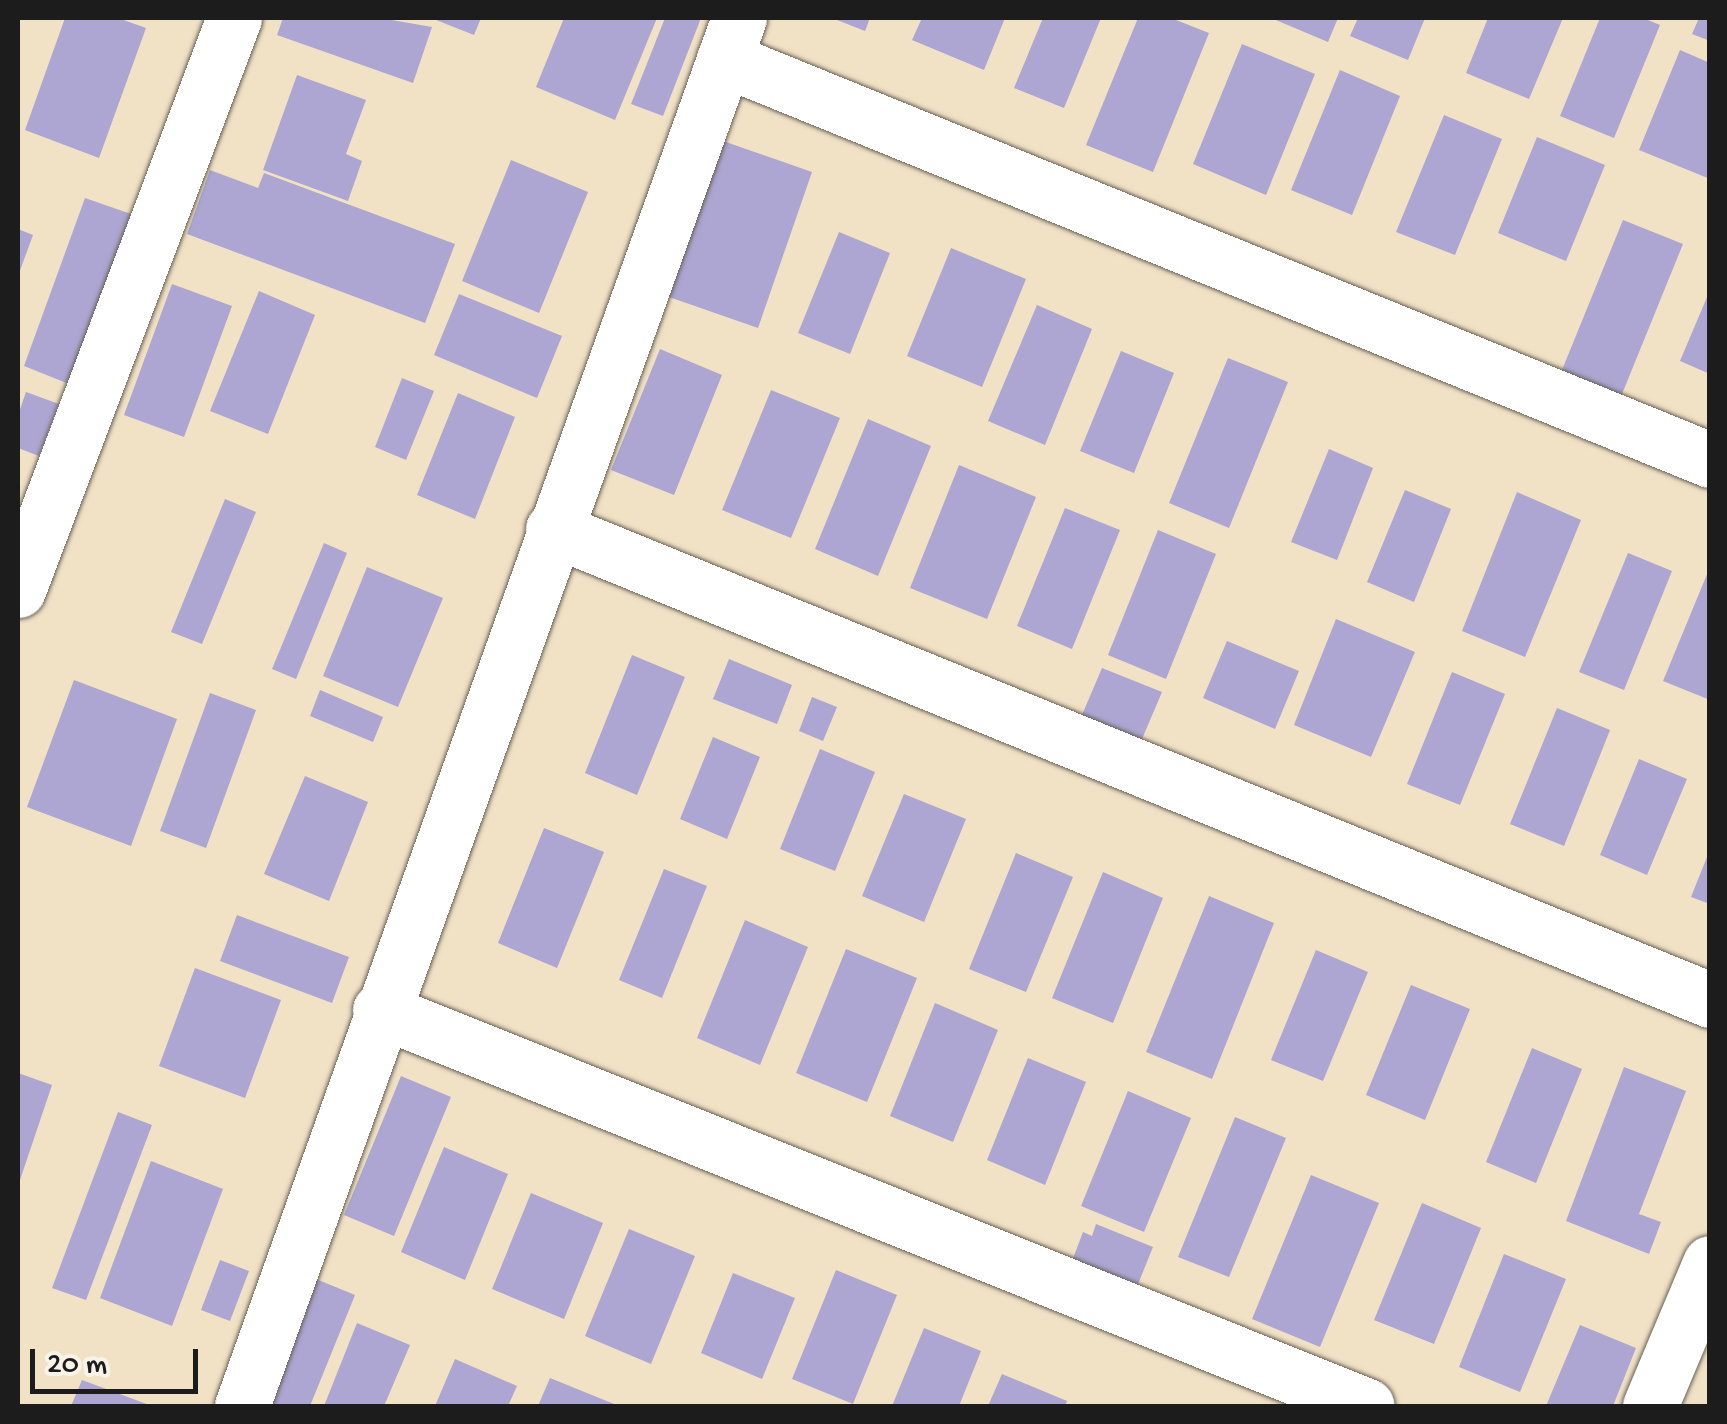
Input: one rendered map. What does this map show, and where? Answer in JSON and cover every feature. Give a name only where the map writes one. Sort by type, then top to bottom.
[{"type":"street","points":[[18,590],[234,18]]},
{"type":"street","points":[[242,1406],[380,1010],[731,38],[1710,460]]},
{"type":"street","points":[[553,529],[1710,1000]]},
{"type":"street","points":[[380,1010],[1367,1406]]},
{"type":"street","points":[[1650,1406],[1710,1263]]},
{"type":"building","points":[[65,18],[118,18],[146,28],[99,158],[25,130]]},
{"type":"building","points":[[283,18],[380,18],[432,27],[413,83],[277,35]]},
{"type":"building","points":[[431,18],[481,18],[474,35]]},
{"type":"building","points":[[564,18],[657,18],[615,120],[536,87]]},
{"type":"building","points":[[665,18],[701,18],[663,116],[631,104]]},
{"type":"building","points":[[832,18],[870,18],[865,31]]},
{"type":"building","points":[[922,18],[1005,18],[984,70],[912,40]]},
{"type":"building","points":[[1043,18],[1101,18],[1064,108],[1014,88]]},
{"type":"building","points":[[1138,18],[1171,18],[1209,33],[1153,172],[1086,145]]},
{"type":"building","points":[[1271,18],[1338,18],[1328,42]]},
{"type":"building","points":[[1358,18],[1425,18],[1408,60],[1350,36]]},
{"type":"building","points":[[1488,18],[1563,18],[1529,99],[1466,73]]},
{"type":"building","points":[[1600,18],[1643,18],[1660,25],[1614,138],[1560,116]]},
{"type":"building","points":[[1699,18],[1710,18],[1710,41],[1692,34]]},
{"type":"building","points":[[1242,44],[1315,74],[1266,195],[1193,164]]},
{"type":"building","points":[[1680,50],[1710,63],[1710,179],[1639,150]]},
{"type":"building","points":[[1340,70],[1400,96],[1352,215],[1291,190]]},
{"type":"building","points":[[297,75],[366,100],[346,154],[362,161],[348,201],[263,170]]},
{"type":"building","points":[[1444,115],[1502,139],[1455,255],[1396,232]]},
{"type":"building","points":[[1537,137],[1605,165],[1566,261],[1498,233]]},
{"type":"building","points":[[723,141],[812,172],[758,328],[669,297]]},
{"type":"building","points":[[511,160],[588,192],[539,313],[462,281]]},
{"type":"building","points":[[210,170],[258,188],[264,173],[455,244],[425,323],[187,234]]},
{"type":"building","points":[[85,198],[131,214],[69,384],[24,366]]},
{"type":"building","points":[[1623,220],[1683,244],[1620,399],[1560,375]]},
{"type":"building","points":[[18,229],[33,235],[18,276]]},
{"type":"building","points":[[839,232],[890,253],[850,354],[798,333]]},
{"type":"building","points":[[951,248],[1026,279],[982,387],[907,356]]},
{"type":"building","points":[[172,284],[232,306],[184,437],[124,415]]},
{"type":"building","points":[[1710,290],[1710,374],[1680,361]]},
{"type":"building","points":[[259,291],[315,315],[268,434],[210,411]]},
{"type":"building","points":[[459,294],[562,336],[537,398],[434,355]]},
{"type":"building","points":[[1037,305],[1092,329],[1045,445],[988,421]]},
{"type":"building","points":[[660,349],[722,375],[674,495],[611,470]]},
{"type":"building","points":[[1121,351],[1174,373],[1134,473],[1080,451]]},
{"type":"building","points":[[1228,358],[1288,382],[1229,528],[1169,503]]},
{"type":"building","points":[[402,378],[434,391],[406,460],[375,447]]},
{"type":"building","points":[[771,390],[840,418],[791,538],[722,510]]},
{"type":"building","points":[[26,392],[59,404],[39,456],[18,448],[18,415]]},
{"type":"building","points":[[458,393],[515,417],[475,519],[417,495]]},
{"type":"building","points":[[868,419],[931,446],[878,576],[815,549]]},
{"type":"building","points":[[1329,449],[1373,468],[1337,560],[1291,542]]},
{"type":"building","points":[[959,465],[1036,497],[987,619],[910,588]]},
{"type":"building","points":[[1405,490],[1451,509],[1414,602],[1367,582]]},
{"type":"building","points":[[1517,492],[1581,520],[1525,657],[1462,631]]},
{"type":"building","points":[[225,499],[256,512],[202,644],[171,632]]},
{"type":"building","points":[[1065,508],[1120,530],[1072,649],[1017,626]]},
{"type":"building","points":[[1158,530],[1216,554],[1166,679],[1108,655]]},
{"type":"building","points":[[324,543],[347,553],[296,679],[272,669]]},
{"type":"building","points":[[1628,553],[1672,571],[1624,690],[1579,672]]},
{"type":"building","points":[[367,567],[443,598],[398,707],[323,676]]},
{"type":"building","points":[[1710,567],[1710,700],[1663,681]]},
{"type":"building","points":[[1336,619],[1415,652],[1371,757],[1294,725]]},
{"type":"building","points":[[1227,641],[1299,671],[1275,729],[1203,698]]},
{"type":"building","points":[[632,655],[685,677],[637,795],[585,773]]},
{"type":"building","points":[[729,659],[792,685],[777,724],[713,699]]},
{"type":"building","points":[[1102,668],[1162,692],[1139,746],[1079,722]]},
{"type":"building","points":[[1452,672],[1505,694],[1460,805],[1407,784]]},
{"type":"building","points":[[74,680],[177,719],[131,846],[27,807]]},
{"type":"building","points":[[320,690],[383,717],[373,742],[310,716]]},
{"type":"building","points":[[210,693],[256,710],[206,848],[160,831]]},
{"type":"building","points":[[812,697],[837,707],[823,741],[799,731]]},
{"type":"building","points":[[1557,708],[1610,730],[1564,846],[1510,824]]},
{"type":"building","points":[[713,737],[760,757],[727,839],[680,819]]},
{"type":"building","points":[[820,749],[875,772],[835,871],[780,849]]},
{"type":"building","points":[[1639,759],[1687,779],[1647,875],[1600,855]]},
{"type":"building","points":[[305,776],[368,802],[329,901],[264,874]]},
{"type":"building","points":[[904,794],[966,819],[924,922],[862,896]]},
{"type":"building","points":[[544,828],[604,852],[557,968],[498,943]]},
{"type":"building","points":[[1710,852],[1710,904],[1691,897]]},
{"type":"building","points":[[1016,853],[1073,877],[1026,992],[969,969]]},
{"type":"building","points":[[664,869],[707,886],[662,998],[619,980]]},
{"type":"building","points":[[1103,872],[1163,898],[1113,1023],[1052,998]]},
{"type":"building","points":[[1209,896],[1274,923],[1212,1079],[1146,1052]]},
{"type":"building","points":[[237,915],[349,957],[332,1003],[220,961]]},
{"type":"building","points":[[745,920],[808,947],[760,1065],[697,1038]]},
{"type":"building","points":[[846,949],[917,978],[867,1102],[796,1073]]},
{"type":"building","points":[[1316,950],[1368,972],[1323,1081],[1271,1060]]},
{"type":"building","points":[[195,968],[281,1000],[245,1098],[159,1066]]},
{"type":"building","points":[[1411,985],[1470,1009],[1425,1120],[1366,1095]]},
{"type":"building","points":[[935,1003],[998,1030],[953,1142],[890,1116]]},
{"type":"building","points":[[1532,1048],[1582,1069],[1536,1183],[1486,1162]]},
{"type":"building","points":[[1028,1058],[1086,1082],[1045,1185],[987,1160]]},
{"type":"building","points":[[1624,1067],[1686,1091],[1639,1214],[1661,1222],[1649,1254],[1566,1221]]},
{"type":"building","points":[[18,1073],[52,1085],[18,1186]]},
{"type":"building","points":[[401,1076],[451,1097],[394,1236],[344,1215]]},
{"type":"building","points":[[1128,1091],[1191,1118],[1144,1232],[1081,1206]]},
{"type":"building","points":[[118,1112],[152,1125],[86,1300],[52,1288]]},
{"type":"building","points":[[1235,1117],[1286,1138],[1229,1277],[1178,1257]]},
{"type":"building","points":[[444,1147],[508,1174],[465,1280],[401,1252]]},
{"type":"building","points":[[151,1161],[223,1189],[172,1326],[100,1298]]},
{"type":"building","points":[[1311,1175],[1379,1203],[1320,1347],[1252,1319]]},
{"type":"building","points":[[531,1193],[603,1223],[564,1319],[492,1289]]},
{"type":"building","points":[[1422,1203],[1481,1228],[1434,1344],[1374,1320]]},
{"type":"building","points":[[1096,1224],[1153,1247],[1134,1294],[1069,1269],[1083,1232],[1092,1236]]},
{"type":"building","points":[[629,1229],[695,1256],[651,1364],[585,1336]]},
{"type":"building","points":[[1504,1254],[1566,1279],[1520,1392],[1459,1367]]},
{"type":"building","points":[[220,1260],[249,1271],[230,1321],[201,1310]]},
{"type":"building","points":[[836,1270],[897,1295],[853,1404],[792,1379]]},
{"type":"building","points":[[733,1273],[795,1298],[762,1379],[701,1353]]},
{"type":"building","points":[[316,1279],[355,1295],[310,1406],[265,1406]]},
{"type":"building","points":[[357,1323],[410,1345],[384,1406],[324,1406]]},
{"type":"building","points":[[1580,1325],[1636,1348],[1613,1406],[1546,1406]]},
{"type":"building","points":[[924,1328],[981,1351],[959,1406],[892,1406]]},
{"type":"building","points":[[455,1359],[517,1386],[508,1406],[435,1406]]},
{"type":"building","points":[[1002,1374],[1067,1401],[1065,1406],[988,1406]]},
{"type":"building","points":[[550,1378],[619,1406],[538,1406]]},
{"type":"building","points":[[82,1380],[152,1406],[71,1406]]}]
